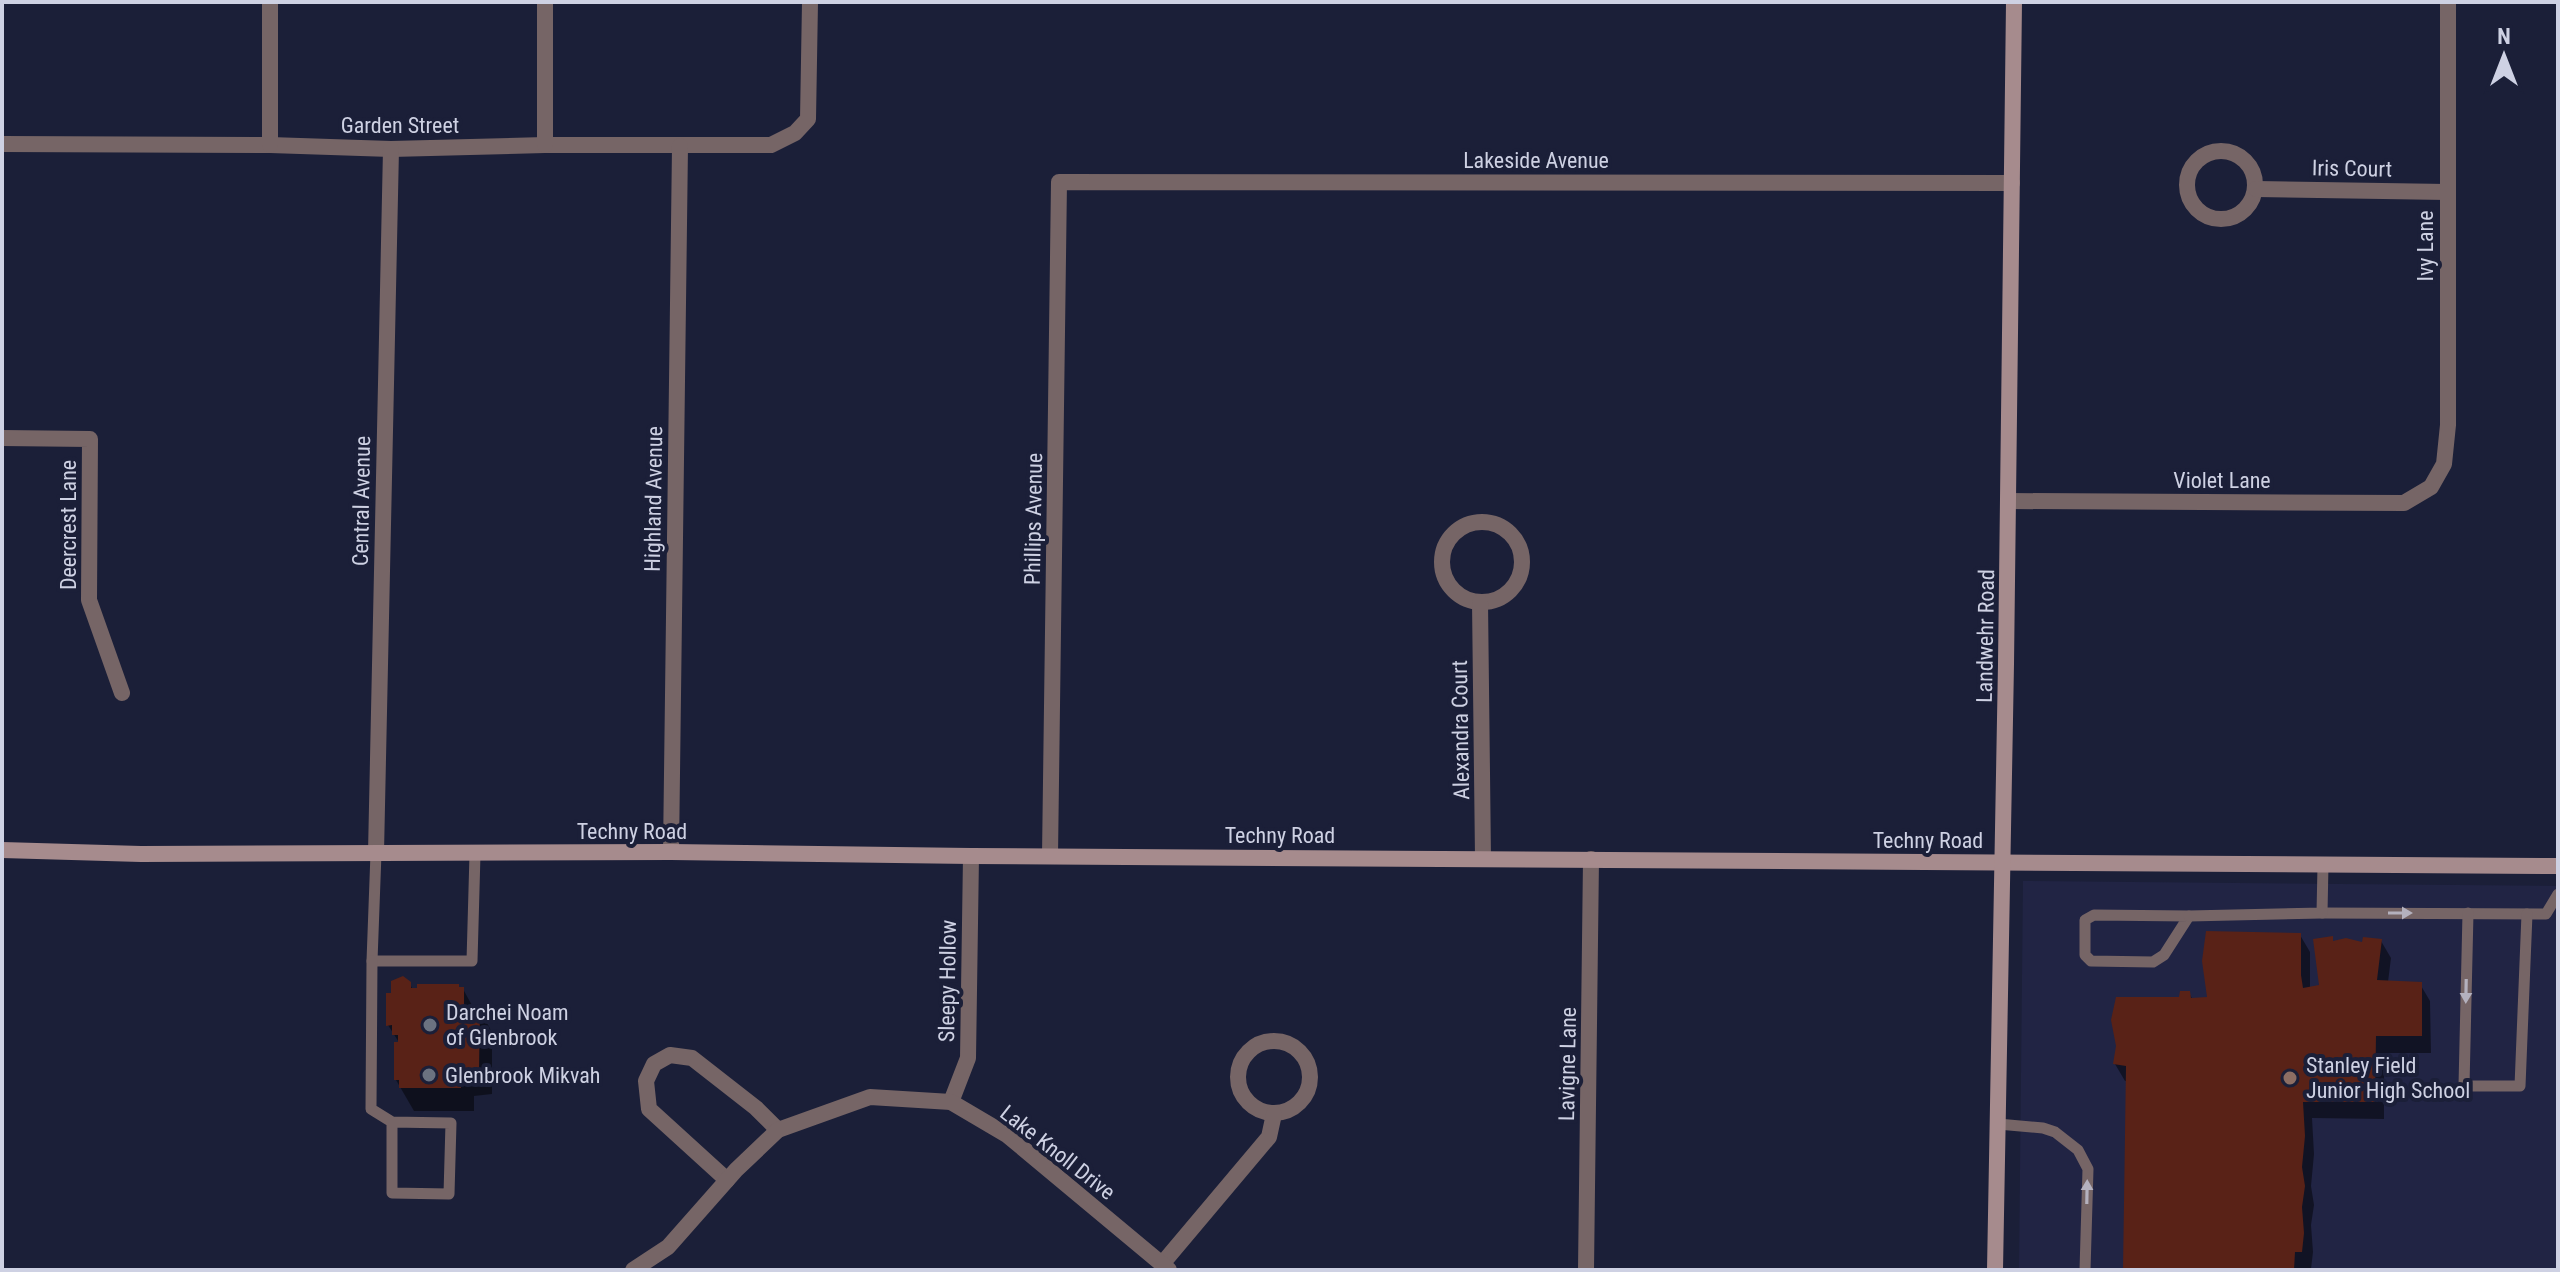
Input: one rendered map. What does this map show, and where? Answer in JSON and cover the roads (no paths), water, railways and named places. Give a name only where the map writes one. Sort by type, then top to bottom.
[{"type":"main road","name":"Landwehr Road","points":[[1995,1270],[2014,2]]},
{"type":"main road","name":"Techny Road","points":[[2,850],[141,854],[671,852],[2558,866]]},
{"type":"street","points":[[270,2],[270,145]]},
{"type":"street","points":[[545,2],[545,145]]},
{"type":"street","name":"Garden Street","points":[[2,144],[270,145],[391,149],[771,145],[795,133],[808,119],[810,2]]},
{"type":"street","name":"Ivy Lane","points":[[2431,487],[2444,464],[2448,425],[2448,2]]},
{"type":"street","name":"Highland Avenue","points":[[671,852],[680,146]]},
{"type":"street","name":"Central Avenue","points":[[376,853],[391,149]]},
{"type":"street","points":[[2213,151],[2223,151],[2239,156],[2248,163],[2256,189],[2252,201],[2240,214],[2218,219],[2204,215],[2194,207],[2186,187],[2190,169],[2199,159],[2213,151]]},
{"type":"street","name":"Lakeside Avenue","points":[[1059,182],[2012,183]]},
{"type":"street","name":"Phillips Avenue","points":[[1050,856],[1059,182]]},
{"type":"street","name":"Iris Court","points":[[2256,189],[2447,192]]},
{"type":"street","name":"Deercrest Lane","points":[[2,438],[90,439],[89,600],[122,693]]},
{"type":"street","name":"Violet Lane","points":[[2008,501],[2404,503],[2431,487]]},
{"type":"street","points":[[1491,523],[1515,539],[1520,548],[1522,567],[1515,586],[1508,593],[1480,602],[1470,601],[1453,590],[1443,572],[1443,552],[1453,534],[1471,524],[1491,523]]},
{"type":"street","name":"Alexandra Court","points":[[1480,602],[1483,858]]},
{"type":"street","name":"Sleepy Hollow","points":[[951,1102],[968,1058],[971,856]]},
{"type":"street","name":"Lavigne Lane","points":[[1586,1270],[1591,859]]},
{"type":"street","points":[[1266,1041],[1278,1041],[1300,1052],[1310,1074],[1305,1097],[1297,1106],[1274,1114],[1250,1105],[1237,1083],[1243,1058],[1255,1046],[1266,1041]]},
{"type":"street","points":[[727,1180],[649,1109],[646,1081],[654,1064],[670,1055],[692,1058],[756,1108],[778,1130]]},
{"type":"street","name":"Lake Knoll Drive","points":[[633,1270],[668,1247],[727,1180],[778,1130],[870,1097],[951,1102],[1007,1135],[1165,1267],[1269,1137],[1274,1114]]},
{"type":"lane","points":[[376,853],[371,1109],[392,1122],[451,1123],[449,1194],[392,1193],[392,1122]]},
{"type":"lane","points":[[372,961],[472,961],[475,854]]},
{"type":"lane","points":[[2322,913],[2323,865]]},
{"type":"lane","points":[[2189,916],[2164,955],[2153,962],[2091,961],[2085,955],[2085,920],[2094,915],[2546,914],[2558,894]]},
{"type":"lane","points":[[2468,913],[2464,1086],[2520,1086],[2527,914]]},
{"type":"lane","points":[[1998,1124],[2043,1128],[2069,1140],[2078,1150],[2088,1169],[2085,1270]]},
{"type":"place","name":"Darchei Noam of Glenbrook","points":[[430,1025]]},
{"type":"place","name":"Glenbrook Mikvah","points":[[429,1075]]},
{"type":"place","name":"Stanley Field Junior High School","points":[[2290,1078]]}]
